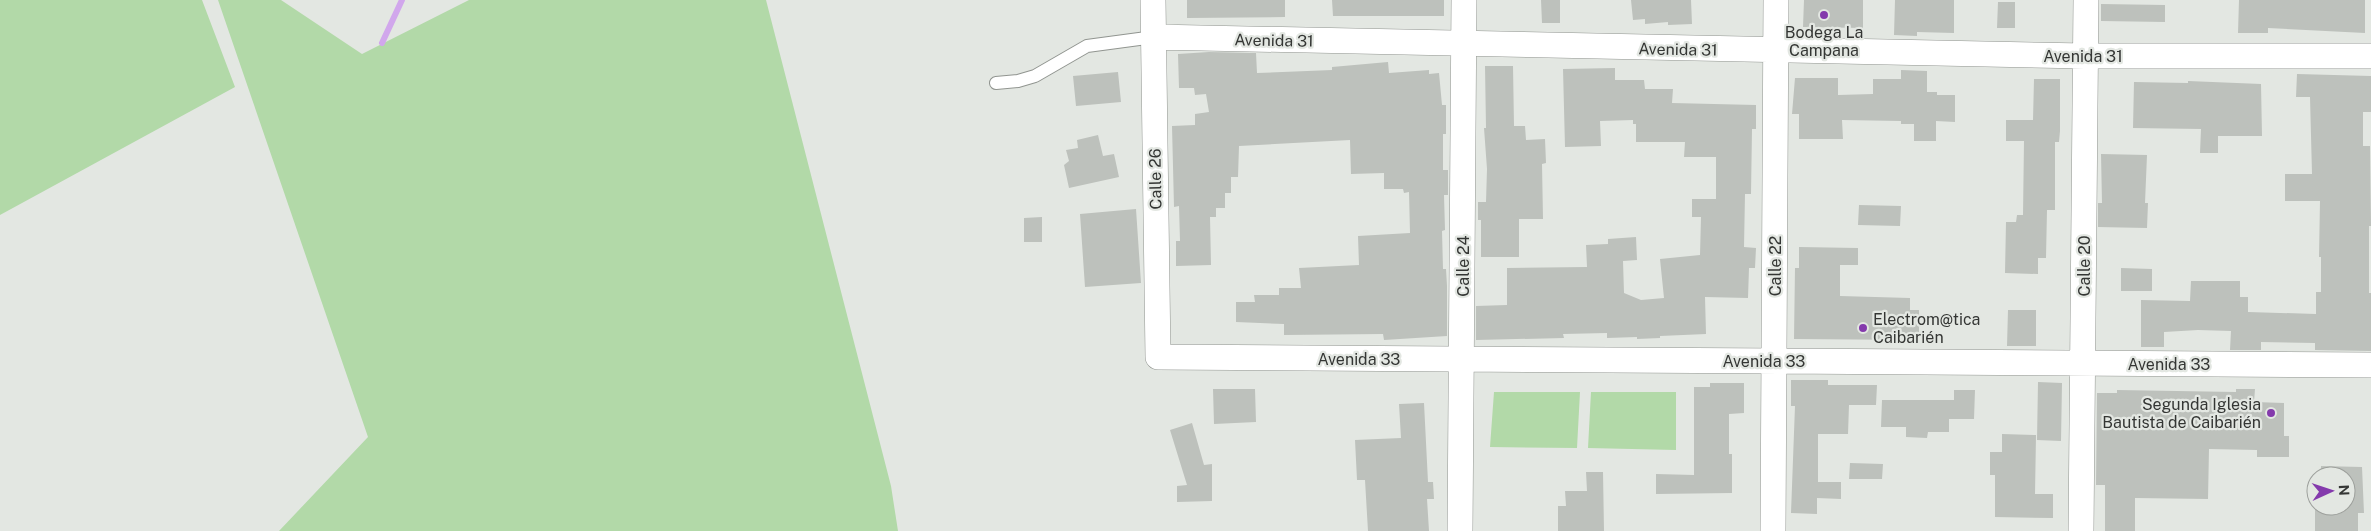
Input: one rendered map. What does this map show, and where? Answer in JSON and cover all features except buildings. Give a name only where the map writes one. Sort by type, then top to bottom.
[{"type":"street","name":"Calle 26","points":[[1153,0],[1158,357]]},
{"type":"street","name":"Calle 24","points":[[1460,531],[1463,359],[1464,0]]},
{"type":"street","name":"Calle 22","points":[[1773,531],[1776,0]]},
{"type":"street","name":"Calle 20","points":[[2081,531],[2086,0]]},
{"type":"street","name":"Avenida 31","points":[[1154,38],[2085,56],[2371,56]]},
{"type":"street","name":"Avenida 33","points":[[1158,357],[2371,365]]},
{"type":"lane","name":"Avenida 31","points":[[996,83],[1018,81],[1035,76],[1087,46],[1154,38]]},
{"type":"green space","points":[[0,0],[202,0],[235,87],[0,215]]},
{"type":"green space","points":[[218,0],[281,0],[362,54],[469,0],[766,0],[891,486],[898,531],[279,531],[368,437]]},
{"type":"green space","points":[[1494,392],[1580,392],[1577,448],[1490,447]]},
{"type":"green space","points":[[1591,392],[1676,392],[1676,450],[1588,448]]},
{"type":"waterway","points":[[382,43],[402,0]]},
{"type":"place","name":"Bodega La Campana","points":[[1824,15]]},
{"type":"place","name":"Electrom@tica Caibarién","points":[[1863,328]]},
{"type":"place","name":"Segunda Iglesia Bautista de Caibarién","points":[[2271,413]]}]
